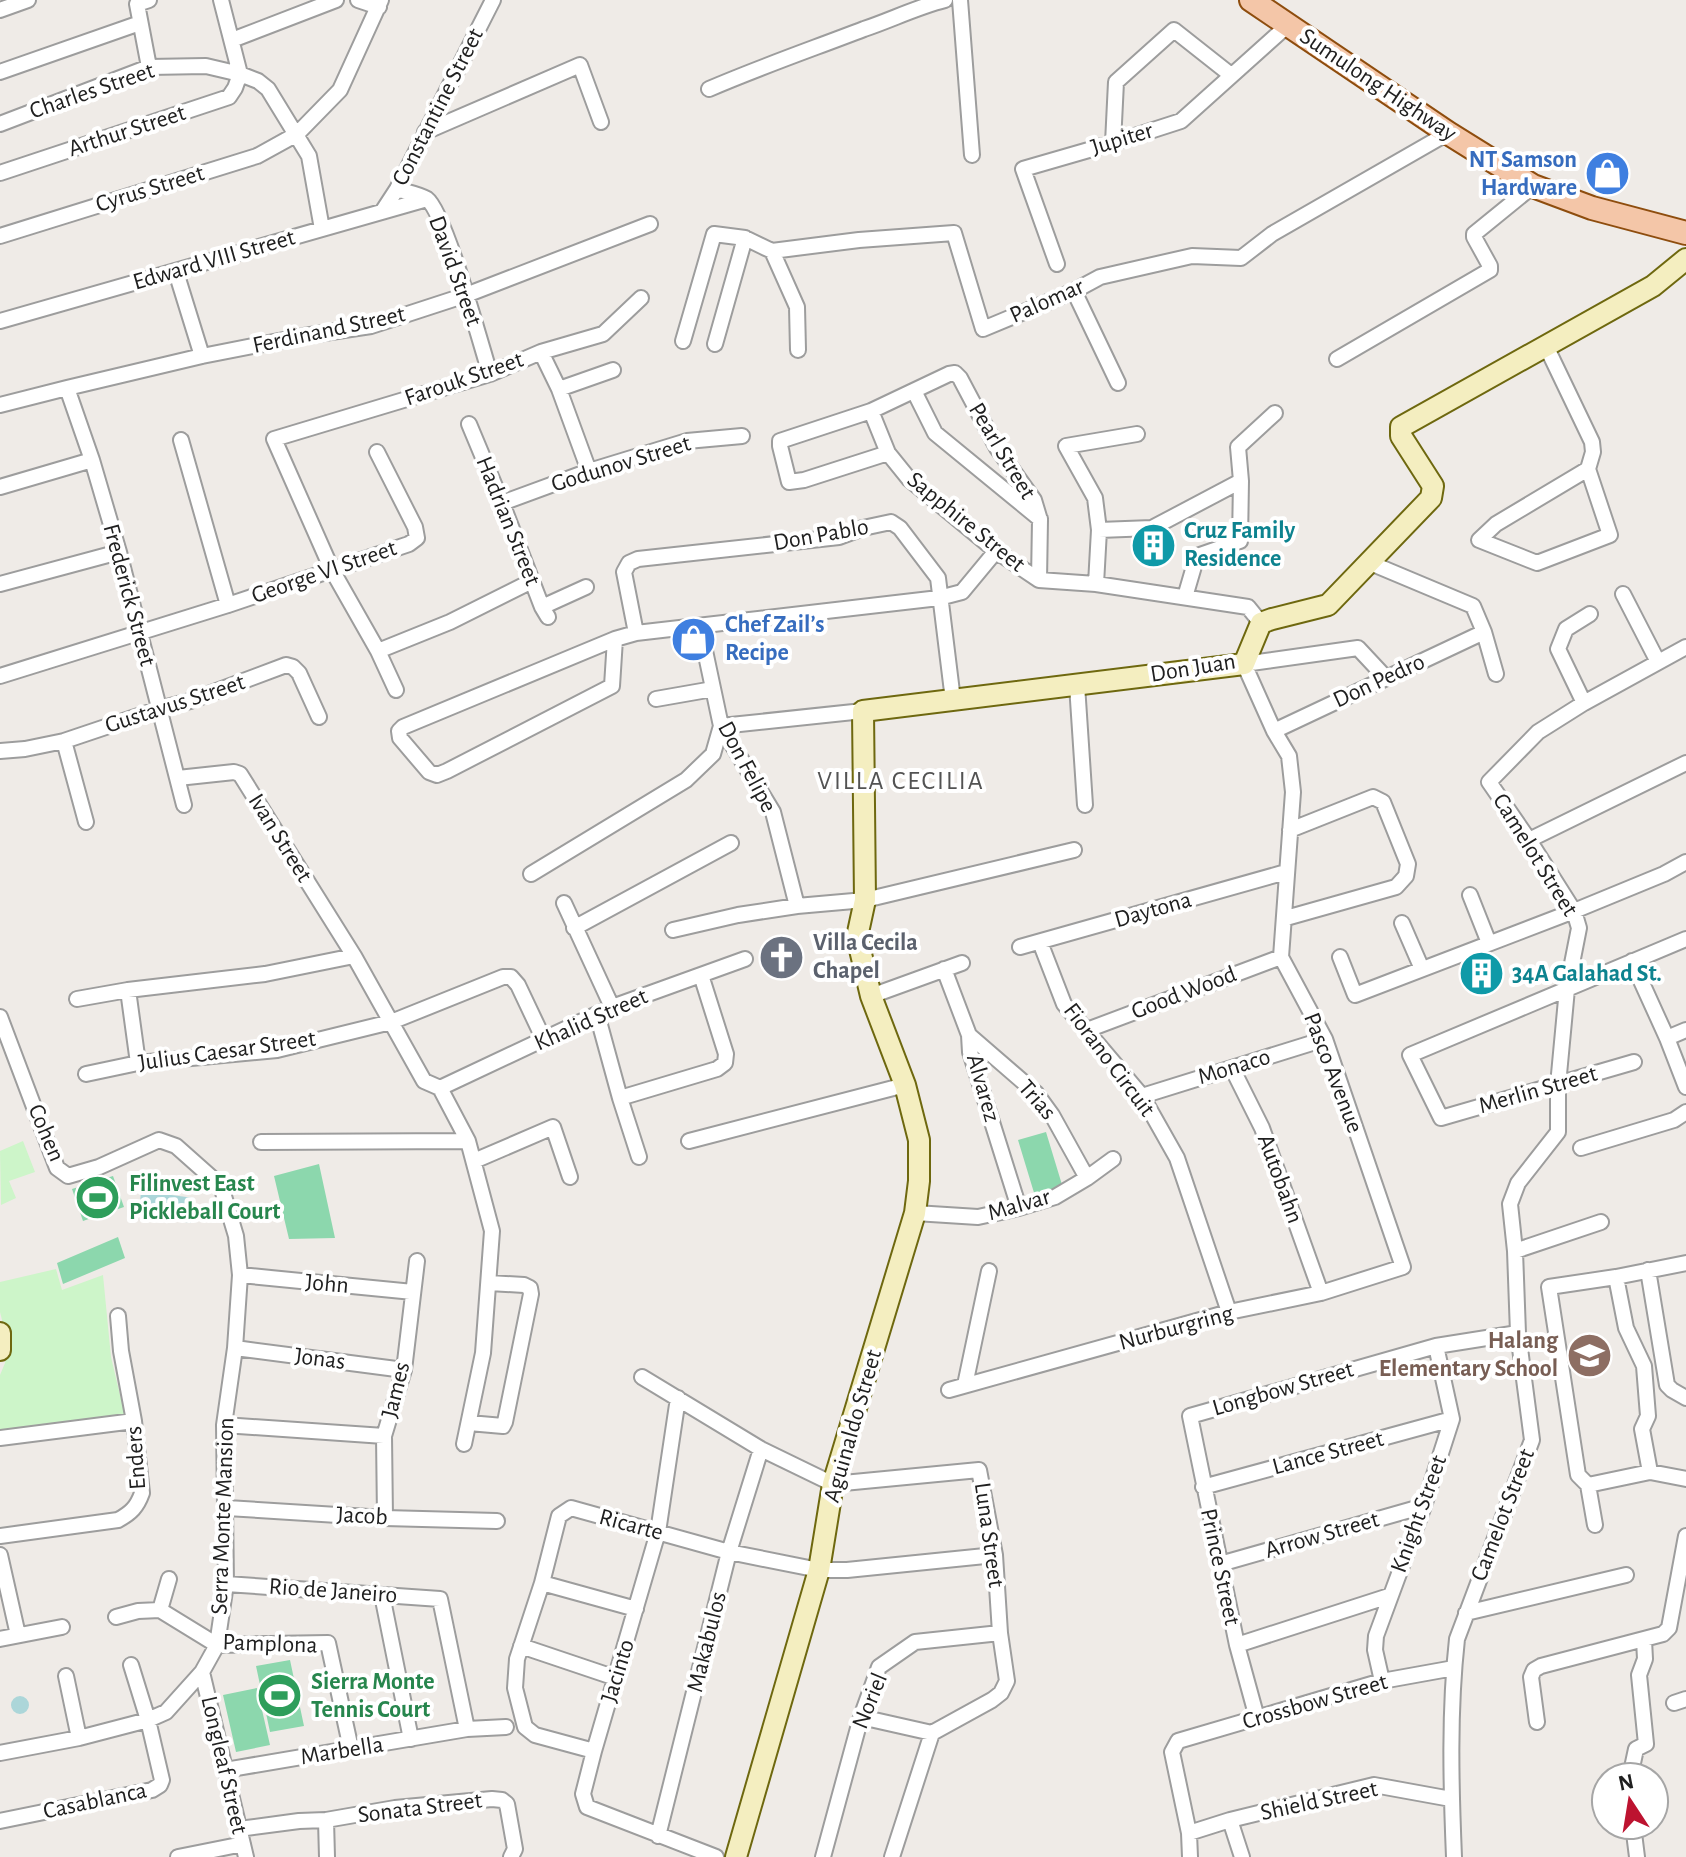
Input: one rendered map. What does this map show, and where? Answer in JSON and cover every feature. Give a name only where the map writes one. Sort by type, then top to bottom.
[{"type":"main road","name":"Sumulong Highway","points":[[1251,0],[1448,133],[1533,186],[1592,208],[1686,233]]},
{"type":"street","points":[[7,5],[28,0]]},
{"type":"street","points":[[149,0],[137,4],[149,67]]},
{"type":"street","points":[[221,0],[240,74]]},
{"type":"street","points":[[232,40],[336,0]]},
{"type":"street","points":[[358,0],[380,3]]},
{"type":"street","name":"Constantine Street","points":[[382,212],[397,189],[493,0]]},
{"type":"street","points":[[709,89],[764,65],[926,4],[945,0]]},
{"type":"street","points":[[960,0],[972,155]]},
{"type":"street","name":"Cyrus Street","points":[[0,236],[257,156],[297,134],[340,90],[380,3]]},
{"type":"street","points":[[0,72],[140,23]]},
{"type":"street","name":"Jupiter","points":[[1057,264],[1023,169],[1181,121],[1288,25]]},
{"type":"street","points":[[1113,143],[1116,82],[1174,30],[1231,75]]},
{"type":"street","points":[[425,132],[580,65],[601,122]]},
{"type":"street","name":"Charles Street","points":[[0,124],[149,67],[206,66],[240,74],[268,89],[309,156],[322,229]]},
{"type":"street","name":"Arthur Street","points":[[0,173],[229,97],[240,74]]},
{"type":"street","name":"Palomar","points":[[772,251],[954,233],[983,329],[1100,277],[1192,256],[1241,258],[1272,234],[1448,133]]},
{"type":"street","points":[[1337,359],[1490,270],[1474,234],[1533,186]]},
{"type":"street","name":"David Street","points":[[397,189],[427,199],[439,217],[490,374]]},
{"type":"street","name":"Edward VIII Street","points":[[0,321],[427,199]]},
{"type":"street","name":"Ferdinand Street","points":[[0,405],[202,356],[371,326],[466,295],[650,224]]},
{"type":"street","points":[[683,341],[714,234],[745,238],[772,251],[797,307],[798,350]]},
{"type":"street","points":[[715,344],[745,238]]},
{"type":"street","points":[[1261,623],[1328,605],[1431,498],[1433,486],[1401,436],[1401,427],[1653,286],[1686,259]]},
{"type":"street","points":[[176,272],[202,356]]},
{"type":"street","points":[[1074,291],[1118,383]]},
{"type":"street","name":"Farouk Street","points":[[332,570],[274,439],[490,374],[541,352],[603,334],[641,298]]},
{"type":"street","points":[[1546,346],[1592,442],[1593,452],[1588,469],[1610,535],[1537,563],[1479,540],[1496,524],[1588,469]]},
{"type":"street","points":[[541,352],[559,389],[589,471]]},
{"type":"street","points":[[559,389],[613,370]]},
{"type":"street","name":"Pearl Street","points":[[914,391],[949,374],[955,373],[960,378],[997,448],[1034,500],[1040,520],[1039,580]]},
{"type":"street","name":"Frederick Street","points":[[67,388],[119,552],[184,805]]},
{"type":"street","points":[[888,453],[789,482],[780,441],[871,411],[914,391],[935,433],[1040,520]]},
{"type":"street","name":"Sapphire Street","points":[[871,411],[888,453],[909,479],[996,551],[1039,580],[1096,584],[1248,607],[1261,623]]},
{"type":"street","points":[[1185,597],[1197,556],[1240,541],[1238,447],[1275,413]]},
{"type":"street","name":"Hadrian Street","points":[[469,424],[545,612],[586,587]]},
{"type":"street","points":[[1096,584],[1099,530],[1095,498],[1066,446],[1137,434]]},
{"type":"street","name":"Godunov Street","points":[[502,503],[589,471],[687,441],[742,436]]},
{"type":"street","points":[[181,440],[228,605]]},
{"type":"street","name":"George VI Street","points":[[0,676],[228,605],[409,544],[417,538],[415,527],[377,452]]},
{"type":"street","points":[[0,487],[92,460]]},
{"type":"street","points":[[1099,530],[1152,528],[1241,481]]},
{"type":"street","name":"Don Pablo","points":[[636,633],[624,572],[629,563],[638,559],[830,538],[891,522],[900,528],[938,578],[953,700]]},
{"type":"street","points":[[615,639],[612,686],[447,771],[437,775],[429,772],[400,738],[399,731],[403,727],[615,639],[636,633],[939,598],[962,592],[996,551]]},
{"type":"street","points":[[0,584],[119,552]]},
{"type":"street","points":[[1368,562],[1473,606],[1496,674]]},
{"type":"street","points":[[332,570],[378,651],[396,690]]},
{"type":"street","points":[[378,651],[450,622],[532,581]]},
{"type":"street","points":[[1623,594],[1658,662]]},
{"type":"street","points":[[1584,703],[1558,649],[1566,629],[1590,614]]},
{"type":"street","name":"Don Juan","points":[[721,726],[1244,664],[1261,623]]},
{"type":"street","name":"Don Felipe","points":[[700,627],[721,726],[773,812],[797,906]]},
{"type":"street","name":"Don Pedro","points":[[1274,731],[1484,632]]},
{"type":"street","name":"Camelot Street","points":[[1454,1857],[1451,1799],[1457,1639],[1532,1440],[1518,1333],[1510,1204],[1518,1183],[1558,1132],[1558,1085],[1567,989],[1579,928],[1574,911],[1489,782],[1538,732],[1686,647]]},
{"type":"street","points":[[1281,957],[1293,792],[1289,756],[1274,731],[1244,664],[1358,648],[1386,678]]},
{"type":"street","name":"Gustavus Street","points":[[0,751],[64,741],[190,701],[286,665],[299,673],[319,717]]},
{"type":"street","points":[[1077,685],[1085,805]]},
{"type":"street","points":[[656,699],[713,689]]},
{"type":"street","name":"Aguinaldo Street","points":[[736,1857],[819,1570],[833,1484],[915,1213],[919,1181],[919,1140],[905,1085],[871,996],[857,937],[865,900],[863,711]]},
{"type":"street","points":[[531,874],[686,780],[713,754],[721,726]]},
{"type":"street","points":[[64,741],[86,822]]},
{"type":"street","points":[[1529,840],[1686,763]]},
{"type":"street","name":"Ivan Street","points":[[178,778],[240,774],[354,956]]},
{"type":"street","points":[[1286,918],[1396,887],[1406,876],[1408,864],[1383,802],[1373,797],[1290,830]]},
{"type":"street","points":[[574,928],[731,843]]},
{"type":"street","points":[[673,930],[738,915],[865,900],[1074,850]]},
{"type":"street","points":[[1340,957],[1355,995],[1574,911],[1686,862]]},
{"type":"street","name":"Daytona","points":[[1020,947],[1286,872]]},
{"type":"street","points":[[1470,895],[1489,943]]},
{"type":"street","points":[[564,903],[612,1007]]},
{"type":"street","points":[[1402,923],[1422,969]]},
{"type":"street","points":[[1567,989],[1686,939]]},
{"type":"street","name":"Fiorano Circuit","points":[[1040,942],[1064,1004],[1142,1096],[1177,1158],[1229,1312]]},
{"type":"street","points":[[77,999],[265,974],[354,956],[424,1081],[440,1088],[468,1141],[492,1231],[483,1353],[464,1444]]},
{"type":"street","name":"Good Wood","points":[[1087,1030],[1281,957]]},
{"type":"street","name":"Pasco Avenue","points":[[1281,957],[1325,1039],[1403,1267]]},
{"type":"street","name":"Khalid Street","points":[[440,1088],[612,1007],[745,959]]},
{"type":"street","points":[[1632,961],[1686,1087]]},
{"type":"street","points":[[871,996],[962,963]]},
{"type":"street","name":"Alvarez","points":[[944,969],[969,1035],[970,1052],[1019,1208]]},
{"type":"street","points":[[620,1098],[717,1069],[725,1063],[726,1054],[701,975]]},
{"type":"street","name":"Julius Caesar Street","points":[[86,1074],[138,1063],[277,1050],[391,1022],[503,977],[511,977],[518,985],[544,1040]]},
{"type":"street","name":"Merlin Street","points":[[1567,989],[1410,1055],[1441,1118],[1634,1062]]},
{"type":"street","points":[[128,990],[138,1063]]},
{"type":"street","points":[[597,1014],[639,1157]]},
{"type":"street","name":"Cohen","points":[[0,1017],[7,1053],[57,1168],[68,1176],[99,1167],[159,1140],[176,1146],[221,1186],[236,1236],[240,1275]]},
{"type":"street","points":[[1667,1038],[1686,1030]]},
{"type":"street","name":"Trias","points":[[969,1035],[1036,1093],[1052,1115],[1087,1178]]},
{"type":"street","name":"Monaco","points":[[1142,1096],[1325,1039]]},
{"type":"street","name":"Autobahn","points":[[1232,1068],[1262,1128],[1321,1293]]},
{"type":"street","points":[[689,1141],[905,1085]]},
{"type":"street","points":[[1581,1148],[1674,1120],[1686,1112]]},
{"type":"street","points":[[474,1161],[553,1127],[570,1177]]},
{"type":"street","points":[[261,1142],[468,1141]]},
{"type":"street","name":"Malvar","points":[[915,1213],[978,1217],[1019,1208],[1055,1197],[1113,1159]]},
{"type":"street","points":[[1515,1251],[1601,1222]]},
{"type":"street","name":"James","points":[[385,1518],[384,1436],[404,1370],[417,1261]]},
{"type":"street","points":[[1595,1525],[1588,1485],[1578,1475],[1549,1287],[1686,1263]]},
{"type":"street","name":"Nurburgring","points":[[949,1390],[1229,1312],[1321,1293],[1403,1267]]},
{"type":"street","points":[[1648,1270],[1667,1385],[1686,1398]]},
{"type":"street","points":[[965,1385],[989,1271]]},
{"type":"street","name":"John","points":[[240,1275],[413,1292]]},
{"type":"street","name":"Serra Monte Mansion","points":[[0,1753],[79,1738],[148,1720],[166,1712],[202,1672],[217,1645],[226,1584],[224,1425],[235,1348],[240,1275]]},
{"type":"street","points":[[1616,1277],[1626,1328],[1644,1366],[1648,1416],[1642,1429],[1650,1472]]},
{"type":"street","points":[[469,1423],[498,1427],[505,1422],[531,1294],[530,1288],[524,1285],[489,1283]]},
{"type":"street","name":"Enders","points":[[0,1536],[118,1520],[131,1513],[138,1504],[142,1493],[118,1316]]},
{"type":"street","points":[[0,1333],[0,1350]]},
{"type":"street","name":"Longbow Street","points":[[1190,1416],[1436,1346],[1518,1333]]},
{"type":"street","points":[[1436,1346],[1452,1419]]},
{"type":"street","name":"Jonas","points":[[235,1348],[404,1370]]},
{"type":"street","points":[[642,1377],[761,1449],[833,1484]]},
{"type":"street","name":"Jacinto","points":[[678,1398],[658,1532],[583,1794],[587,1807],[716,1857]]},
{"type":"street","name":"Prince Street","points":[[1190,1416],[1237,1645],[1257,1718]]},
{"type":"street","name":"Lance Street","points":[[1203,1487],[1452,1419]]},
{"type":"street","name":"Knight Street","points":[[1382,1681],[1375,1650],[1376,1636],[1452,1419]]},
{"type":"street","points":[[0,1438],[134,1421]]},
{"type":"street","points":[[224,1425],[384,1436]]},
{"type":"street","name":"Makabulos","points":[[658,1836],[729,1552],[761,1449]]},
{"type":"street","name":"Luna Street","points":[[833,1484],[979,1470],[995,1555],[1000,1633],[1007,1681],[1001,1693],[992,1700],[932,1733]]},
{"type":"street","points":[[1588,1485],[1650,1472],[1686,1479]]},
{"type":"street","name":"Arrow Street","points":[[1220,1564],[1424,1506]]},
{"type":"street","name":"Jacob","points":[[227,1508],[497,1521]]},
{"type":"street","name":"Ricarte","points":[[594,1751],[535,1735],[525,1727],[515,1688],[517,1659],[542,1583],[559,1516],[571,1508],[729,1552],[819,1570],[995,1555]]},
{"type":"street","points":[[1537,1722],[1531,1677],[1534,1670],[1644,1640],[1663,1634],[1669,1628],[1686,1536]]},
{"type":"street","points":[[0,1555],[18,1635]]},
{"type":"street","points":[[1466,1613],[1626,1575]]},
{"type":"street","points":[[116,1617],[138,1611],[160,1610],[169,1579]]},
{"type":"street","points":[[542,1583],[636,1609]]},
{"type":"street","name":"Rio de Janeiro","points":[[226,1584],[440,1599],[467,1729]]},
{"type":"street","points":[[382,1595],[411,1739]]},
{"type":"street","points":[[1237,1645],[1389,1596]]},
{"type":"street","name":"Pamplona","points":[[160,1610],[217,1645],[328,1643],[351,1749]]},
{"type":"street","points":[[0,1639],[62,1627]]},
{"type":"street","name":"Noriel","points":[[823,1857],[861,1717],[879,1667],[915,1642],[1000,1633]]},
{"type":"street","points":[[1633,1761],[1636,1749],[1646,1744],[1639,1675],[1645,1659],[1644,1640]]},
{"type":"street","points":[[521,1646],[616,1678]]},
{"type":"street","name":"Casablanca","points":[[0,1821],[156,1788],[162,1780],[131,1665]]},
{"type":"street","name":"Crossbow Street","points":[[1189,1833],[1172,1752],[1178,1741],[1382,1681],[1454,1668]]},
{"type":"street","name":"Longleaf Street","points":[[202,1672],[243,1843]]},
{"type":"street","points":[[66,1676],[79,1738]]},
{"type":"street","points":[[861,1717],[932,1733],[892,1857]]},
{"type":"street","name":"Marbella","points":[[225,1770],[467,1729],[506,1727]]},
{"type":"street","name":"Shield Street","points":[[1189,1833],[1374,1785],[1451,1799]]},
{"type":"street","name":"Sonata Street","points":[[180,1857],[243,1843],[299,1821],[492,1799],[507,1804],[515,1849],[511,1857]]},
{"type":"street","name":"Sonata Street","points":[[326,1820],[327,1857]]},
{"type":"street","points":[[1230,1820],[1242,1857]]},
{"type":"street","points":[[1189,1833],[1190,1857]]},
{"type":"green space","points":[[1046,1132],[1063,1188],[1035,1196],[1018,1140]]},
{"type":"green space","points":[[23,1141],[35,1172],[9,1181],[16,1198],[1,1205],[0,1151]]},
{"type":"green space","points":[[319,1164],[335,1238],[289,1239],[274,1176]]},
{"type":"green space","name":"Filinvest East Pickleball Court","points":[[113,1176],[124,1207],[83,1221],[72,1189]]},
{"type":"green space","points":[[118,1237],[125,1258],[63,1284],[57,1263]]},
{"type":"green space","points":[[56,1269],[62,1290],[103,1275],[111,1357],[125,1416],[0,1430],[0,1375],[5,1363],[7,1340],[0,1312],[0,1282]]},
{"type":"green space","name":"Sierra Monte Tennis Court","points":[[290,1660],[304,1726],[270,1732],[256,1666]]},
{"type":"green space","points":[[257,1688],[270,1745],[236,1752],[223,1695]]},
{"type":"water","points":[[141,1191],[194,1198],[192,1223],[139,1216]]},
{"type":"water","points":[[20,1696],[29,1705],[20,1714],[11,1705]]},
{"type":"place","name":"NT Samson Hardware","points":[[1608,174]]},
{"type":"place","name":"Cruz Family Residence","points":[[1153,545]]},
{"type":"place","name":"Chef Zail’s Recipe","points":[[694,639]]},
{"type":"place","name":"Villa Cecila Chapel","points":[[782,957]]},
{"type":"place","name":"34A Galahad St.","points":[[1481,974]]},
{"type":"place","name":"Filinvest East Pickleball Court","points":[[98,1198]]},
{"type":"place","name":"Halang Elementary School","points":[[1589,1355]]},
{"type":"place","name":"Sierra Monte Tennis Court","points":[[280,1696]]},
{"type":"district","name":"VILLA CECILIA","points":[[901,781]]}]
